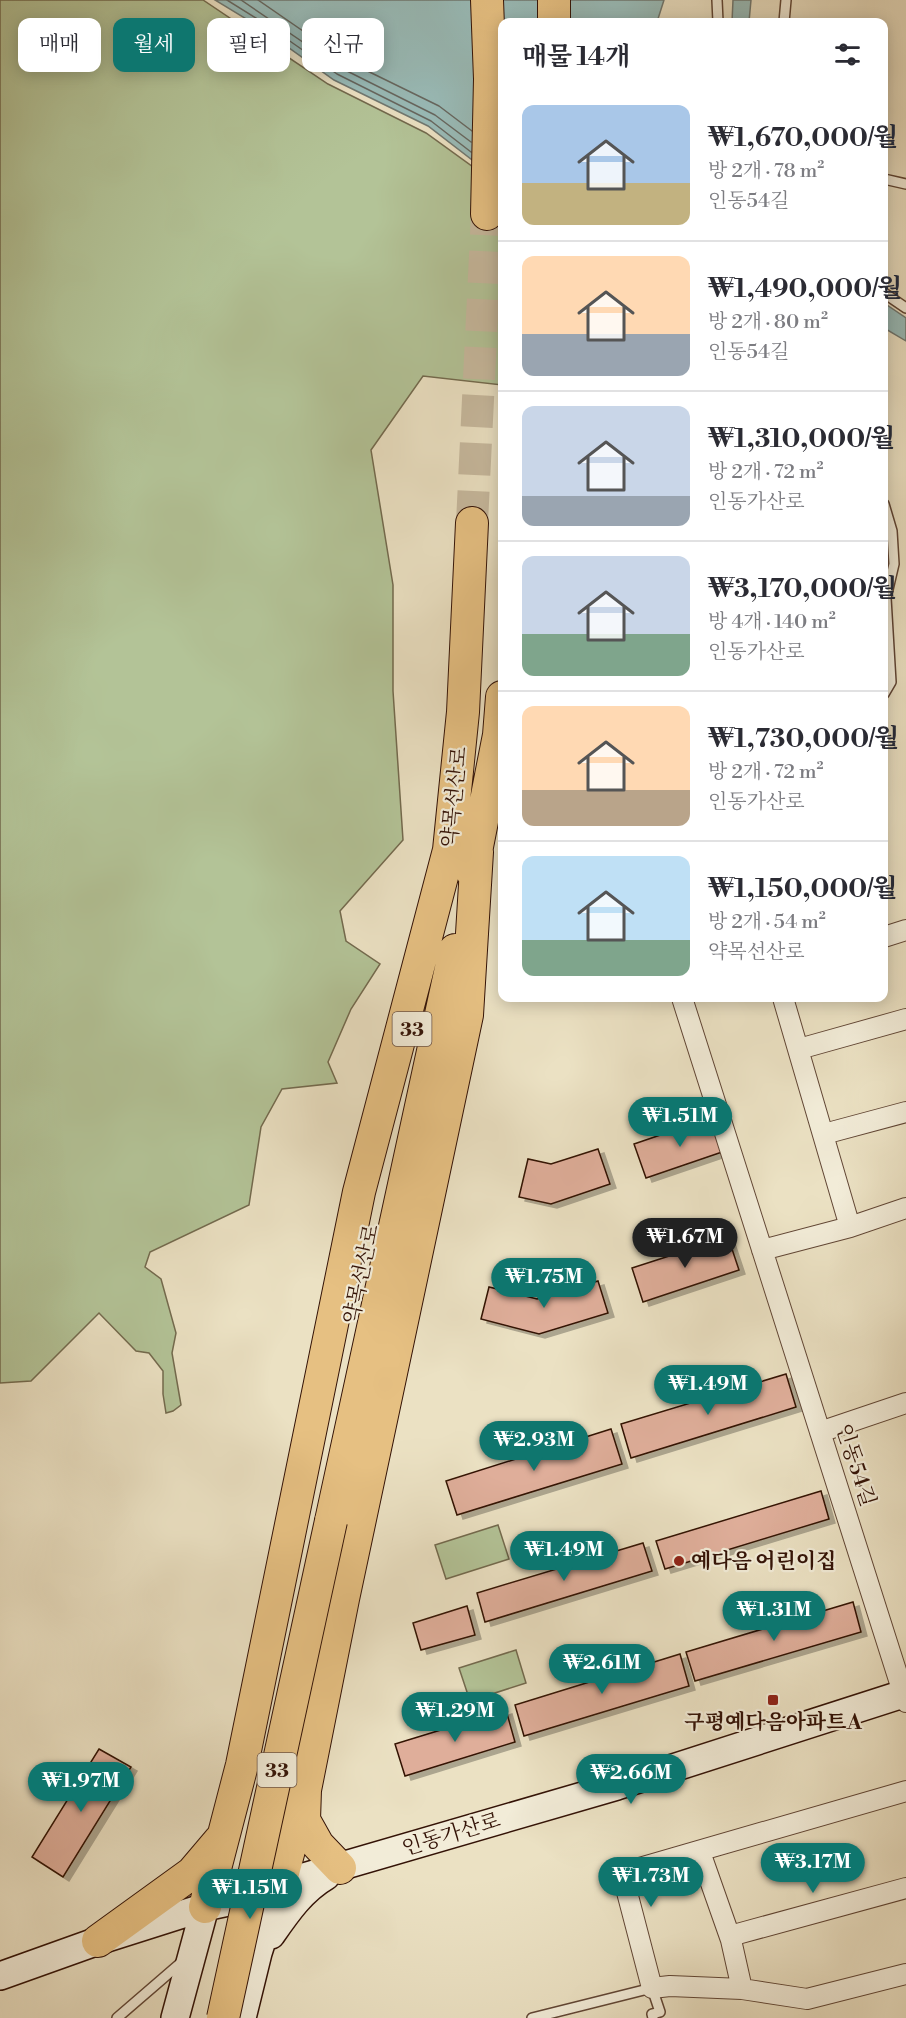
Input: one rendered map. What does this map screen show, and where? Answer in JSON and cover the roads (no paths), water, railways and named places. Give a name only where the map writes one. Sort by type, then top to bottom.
[{"type":"highway","points":[[487,0],[490,79],[487,214]]},
{"type":"highway","points":[[554,0],[554,18]]},
{"type":"highway","name":"약목선산로","points":[[223,2018],[320,1525],[463,851],[463,712],[472,523]]},
{"type":"highway","name":"약목선산로","points":[[463,851],[482,813],[498,735]]},
{"type":"highway","points":[[280,1884],[305,1790],[343,1599],[467,1015],[463,851]]},
{"type":"highway","points":[[205,1908],[242,1764],[359,1192],[463,851]]},
{"type":"highway","name":"약목선산로","points":[[203,2018],[320,1525]]},
{"type":"highway","points":[[305,1790],[304,1820],[318,1845],[340,1868]]},
{"type":"highway","points":[[98,1941],[192,1873],[225,1835]]},
{"type":"main road","name":"인동가산로","points":[[0,1976],[98,1941],[242,1899],[280,1884],[617,1786],[905,1696]]},
{"type":"main road","points":[[258,1953],[288,1911],[311,1885],[340,1868]]},
{"type":"main road","points":[[242,2018],[258,1953],[280,1884]]},
{"type":"main road","points":[[175,2018],[205,1908]]},
{"type":"street","points":[[888,936],[906,930]]},
{"type":"street","name":"인동54길","points":[[683,1002],[905,1696]]},
{"type":"street","points":[[784,1002],[850,1227]]},
{"type":"street","points":[[799,1049],[906,1019]]},
{"type":"street","points":[[824,1134],[906,1112]]},
{"type":"street","points":[[762,1250],[850,1227],[906,1208]]},
{"type":"street","points":[[820,1432],[906,1403]]},
{"type":"street","points":[[906,1791],[622,1873],[652,1988],[670,1986],[742,1989],[807,1999],[906,1974]]},
{"type":"street","points":[[700,1852],[730,1936],[742,1989]]},
{"type":"street","points":[[730,1936],[906,1888]]},
{"type":"lane","points":[[717,0],[718,18]]},
{"type":"lane","points":[[784,18],[786,0]]},
{"type":"lane","points":[[888,180],[906,184]]},
{"type":"lane","points":[[888,296],[906,308]]},
{"type":"lane","points":[[888,518],[892,531],[894,564],[888,590]]},
{"type":"lane","points":[[888,632],[891,682],[888,687]]},
{"type":"lane","points":[[117,2018],[193,1952]]},
{"type":"lane","points":[[532,2018],[652,1988],[660,2012],[652,2014],[653,2018]]},
{"type":"water","points":[[215,0],[664,0],[658,18],[498,18],[498,180],[428,126],[334,80],[323,72],[384,72],[384,18],[302,18],[302,57],[290,49],[290,18],[245,18]]},
{"type":"water","points":[[733,0],[751,0],[749,18],[732,18]]},
{"type":"water","points":[[888,306],[906,318],[906,341],[888,330]]},
{"type":"tunnel","points":[[472,523],[487,214]]},
{"type":"place","name":"예다음 어린이집","points":[[679,1561]]},
{"type":"place","name":"구평예다음아파트A","points":[[773,1700]]}]
